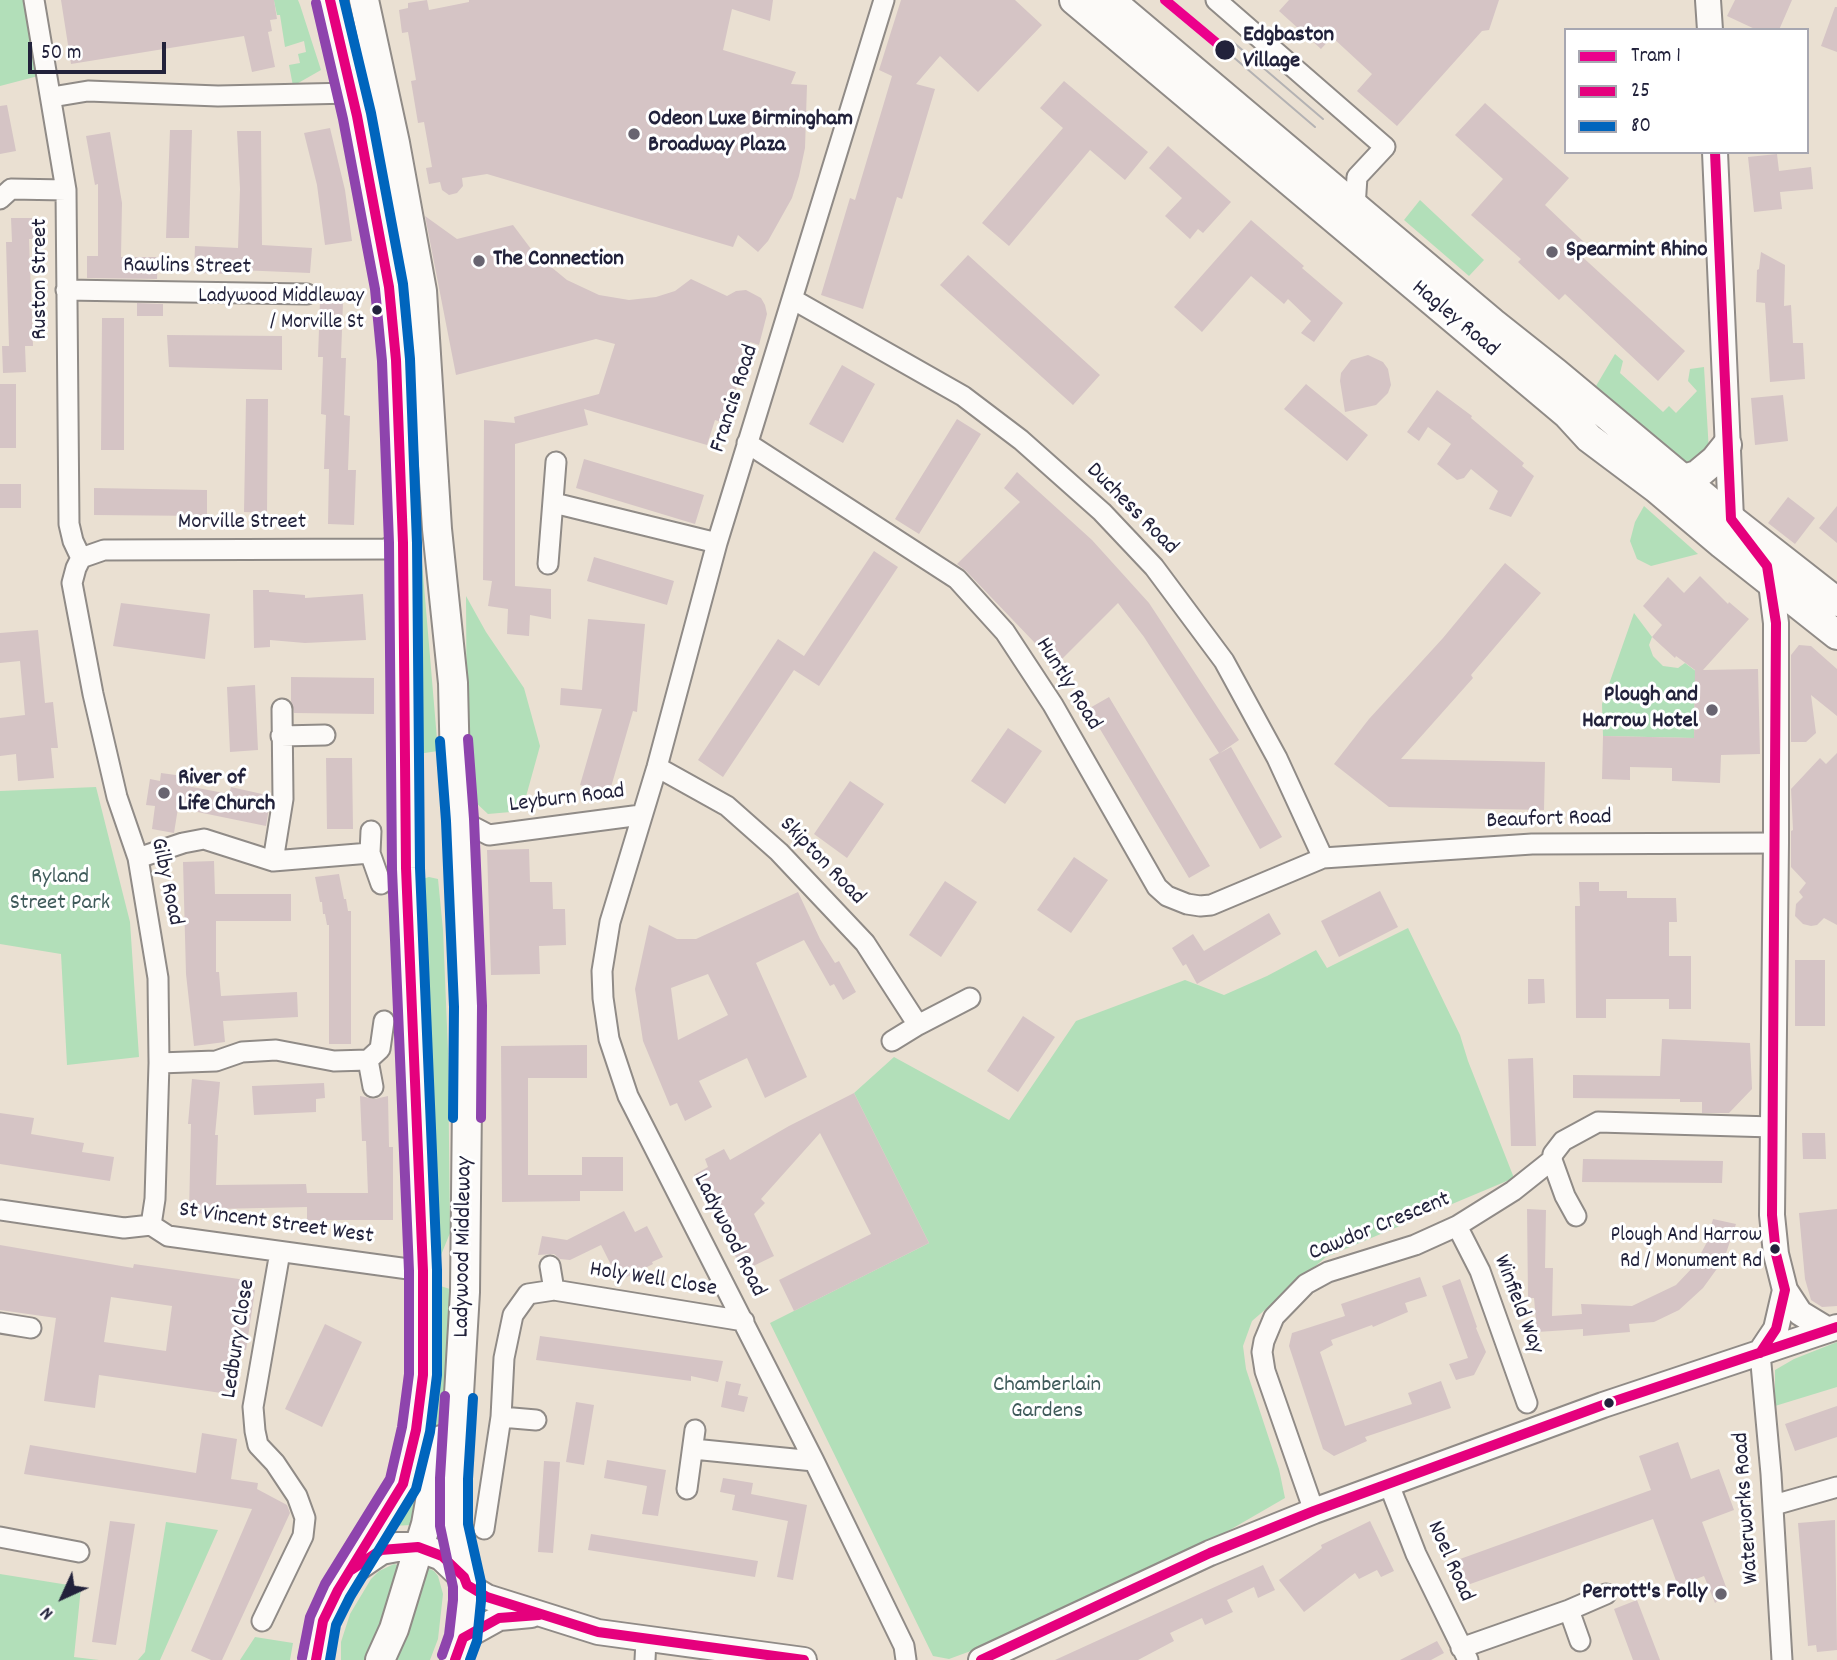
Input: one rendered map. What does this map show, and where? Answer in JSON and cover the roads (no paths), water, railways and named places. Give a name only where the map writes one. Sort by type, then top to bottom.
[{"type":"highway","name":"Ladywood Middleway","points":[[316,1660],[323,1620],[403,1484],[416,1430],[423,1375],[424,1271],[406,868],[403,542],[396,360],[388,287],[352,93],[330,0]]},
{"type":"highway","name":"Ladywood Middleway","points":[[364,0],[422,291],[437,528],[453,683],[468,1007],[466,1266],[454,1479],[454,1526],[465,1581],[459,1649]]},
{"type":"highway","name":"Hagley Road","points":[[1073,0],[1567,414],[1590,438],[1657,489],[1774,570],[1837,602]]},
{"type":"highway","name":"Hagley Road","points":[[1110,0],[1493,323],[1731,519],[1774,570],[1837,635]]},
{"type":"highway","points":[[352,93],[383,88]]},
{"type":"highway","points":[[1684,479],[1697,475],[1715,460],[1727,445]]},
{"type":"highway","points":[[424,1271],[466,1266]]},
{"type":"highway","points":[[380,1660],[394,1629],[426,1524],[464,1320]]},
{"type":"highway","points":[[351,1570],[381,1550],[418,1547],[442,1556],[465,1581]]},
{"type":"main road","points":[[1708,0],[1710,28]]},
{"type":"main road","points":[[1715,154],[1731,519]]},
{"type":"main road","points":[[1774,570],[1776,843],[1772,1215],[1776,1254],[1785,1290],[1800,1313],[1832,1329]]},
{"type":"main road","points":[[1760,1353],[1776,1329],[1785,1290]]},
{"type":"main road","points":[[981,1660],[1210,1553],[1388,1482],[1603,1405],[1832,1329]]},
{"type":"main road","points":[[465,1581],[487,1597],[646,1650],[804,1660]]},
{"type":"main road","points":[[459,1649],[499,1618],[538,1615]]},
{"type":"street","name":"Ruston Street","points":[[34,0],[66,190],[69,524],[81,558]]},
{"type":"street","name":"Francis Road","points":[[641,815],[657,767],[747,443],[794,300],[884,0]]},
{"type":"street","points":[[1216,0],[1385,147],[1357,177],[1326,182]]},
{"type":"street","points":[[52,97],[88,92],[205,96],[352,93]]},
{"type":"street","points":[[1355,207],[1357,177]]},
{"type":"street","points":[[0,199],[11,190],[66,190]]},
{"type":"street","name":"Rawlins Street","points":[[66,290],[307,294]]},
{"type":"street","name":"Duchess Road","points":[[794,300],[963,396],[1021,440],[1102,512],[1154,567],[1224,661],[1277,758],[1323,858]]},
{"type":"street","name":"Huntly Road","points":[[747,443],[957,579],[1005,632],[1019,653],[1053,705],[1148,873],[1167,896],[1187,904],[1211,905],[1323,858]]},
{"type":"street","points":[[548,564],[556,462]]},
{"type":"street","points":[[554,503],[718,543]]},
{"type":"street","name":"Morville Street","points":[[81,558],[104,550],[385,549],[403,542]]},
{"type":"street","name":"Gilby Road","points":[[81,558],[72,583],[88,670],[117,797],[138,858],[159,978],[155,1199],[151,1225]]},
{"type":"street","points":[[272,862],[283,799],[282,709]]},
{"type":"street","points":[[281,736],[325,735]]},
{"type":"street","name":"Skipton Road","points":[[657,767],[727,806],[779,852],[865,943],[918,1025]]},
{"type":"street","name":"Leyburn Road","points":[[460,820],[489,835],[641,815]]},
{"type":"street","name":"Ladywood Road","points":[[641,815],[610,922],[602,971],[609,1039],[628,1096],[814,1461],[904,1646],[906,1660]]},
{"type":"street","points":[[371,831],[370,853],[381,884]]},
{"type":"street","points":[[138,858],[204,839],[272,862],[370,853]]},
{"type":"street","name":"Beaufort Road","points":[[1323,858],[1532,844],[1776,843]]},
{"type":"street","points":[[892,1041],[970,998]]},
{"type":"street","points":[[159,1063],[216,1061],[242,1052],[276,1050],[334,1060],[368,1060],[380,1049],[384,1021]]},
{"type":"street","points":[[368,1060],[373,1087]]},
{"type":"street","name":"Cawdor Crescent","points":[[1314,1511],[1263,1363],[1264,1341],[1270,1324],[1282,1306],[1296,1293],[1328,1272],[1415,1245],[1457,1226],[1513,1191],[1552,1160],[1553,1154],[1563,1141],[1598,1122],[1773,1127]]},
{"type":"street","points":[[1552,1160],[1565,1196],[1576,1216]]},
{"type":"street","name":"St Vincent Street West","points":[[0,1210],[124,1228],[151,1225],[168,1236],[424,1271]]},
{"type":"street","name":"Winfield Way","points":[[1457,1226],[1480,1271],[1527,1403]]},
{"type":"street","name":"Ledbury Close","points":[[262,1621],[303,1536],[304,1518],[297,1496],[275,1463],[258,1445],[255,1430],[253,1407],[280,1252]]},
{"type":"street","name":"Holy Well Close","points":[[551,1266],[554,1290]]},
{"type":"street","name":"Holy Well Close","points":[[484,1529],[501,1417],[504,1358],[513,1315],[528,1294],[554,1290],[744,1321]]},
{"type":"street","points":[[0,1323],[31,1328]]},
{"type":"street","name":"Waterworks Road","points":[[1760,1353],[1774,1506],[1782,1660]]},
{"type":"street","points":[[501,1417],[536,1420]]},
{"type":"street","points":[[687,1489],[694,1439],[814,1461]]},
{"type":"street","name":"Noel Road","points":[[1388,1482],[1416,1554],[1464,1654]]},
{"type":"street","points":[[1774,1506],[1837,1487]]},
{"type":"street","points":[[0,1537],[79,1552]]},
{"type":"street","points":[[1464,1654],[1606,1594]]},
{"type":"street","points":[[1569,1610],[1580,1641]]},
{"type":"tram line","name":"1","points":[[1165,0],[1225,50]]},
{"type":"tram line","points":[[1233,42],[1323,119]]},
{"type":"tram line","points":[[1225,50],[1315,127]]},
{"type":"place","name":"Edgbaston Village","points":[[1225,50]]},
{"type":"place","name":"Odeon Luxe Birmingham Broadway Plaza","points":[[634,134]]},
{"type":"place","name":"Spearmint Rhino","points":[[1552,252]]},
{"type":"place","name":"The Connection","points":[[479,261]]},
{"type":"place","name":"Ladywood Middleway / Morville St","points":[[377,310]]},
{"type":"place","name":"Plough and Harrow Hotel","points":[[1712,710]]},
{"type":"place","name":"River of Life Church","points":[[164,793]]},
{"type":"place","name":"Plough And Harrow Rd / Monument Rd","points":[[1775,1249]]},
{"type":"place","name":"Perrott's Folly","points":[[1721,1594]]},
{"type":"park label","name":"Ryland Street Park","points":[[60,892]]},
{"type":"park label","name":"Chamberlain Gardens","points":[[1047,1400]]}]
